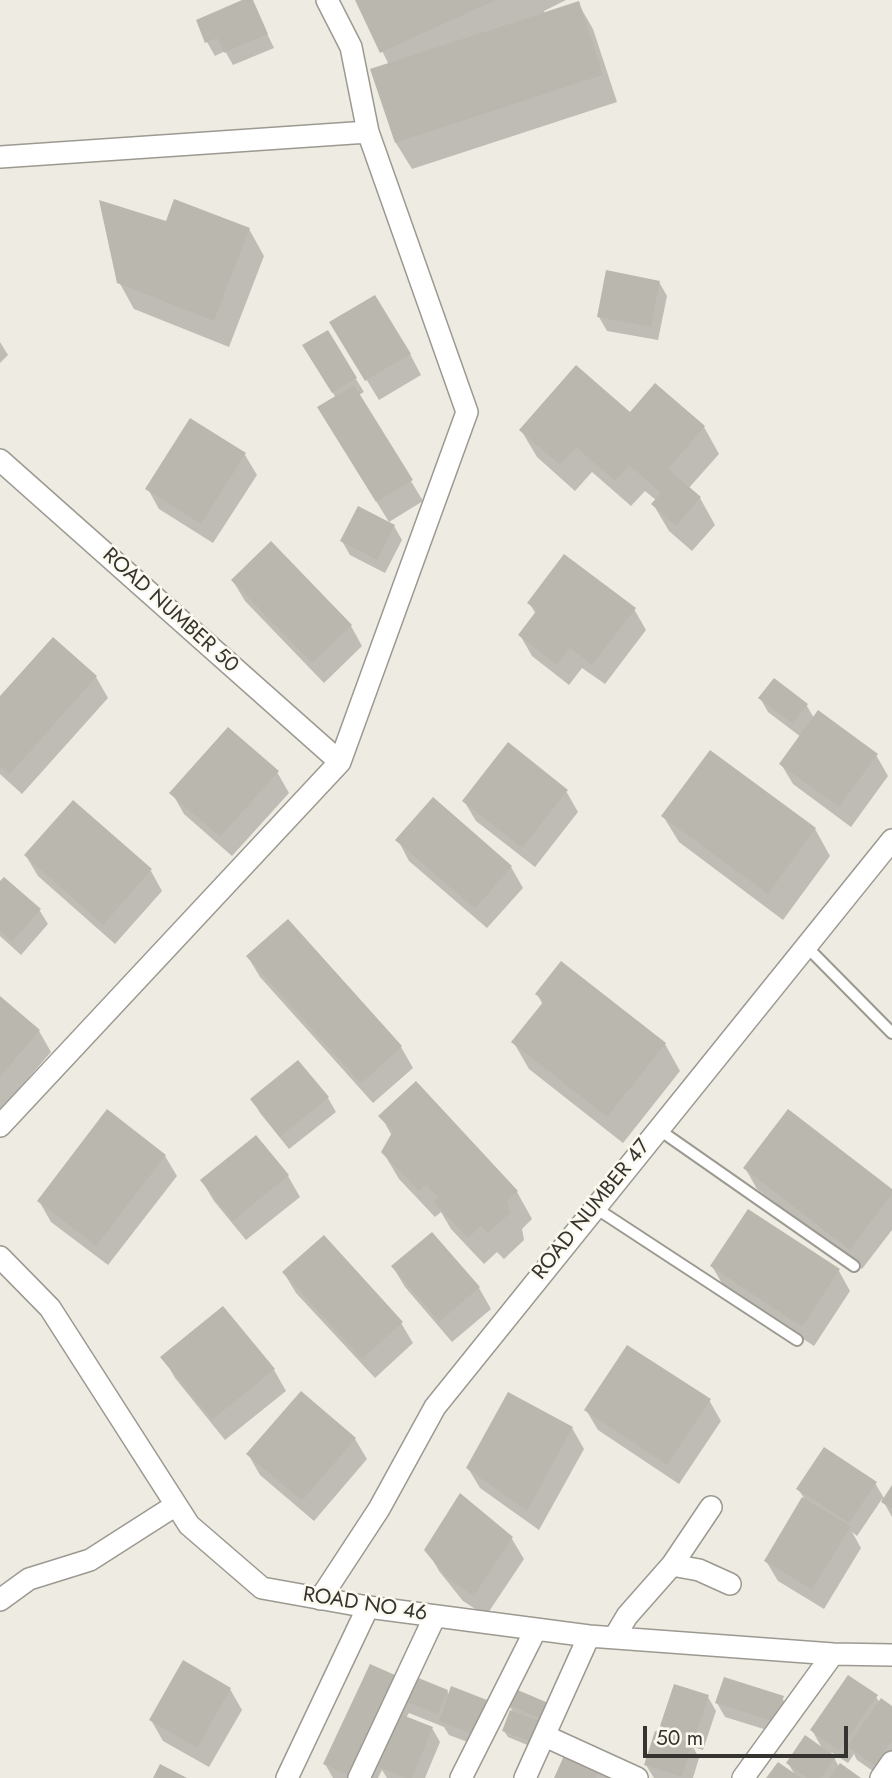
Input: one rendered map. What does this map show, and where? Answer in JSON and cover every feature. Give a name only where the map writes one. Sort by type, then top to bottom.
[{"type":"street","points":[[0,1126],[340,762],[467,412],[368,132],[351,47],[327,0]]},
{"type":"street","points":[[0,157],[368,132]]},
{"type":"street","name":"ROAD NUMBER 50","points":[[0,460],[340,762]]},
{"type":"street","name":"ROAD NUMBER 47","points":[[320,1599],[379,1509],[435,1407],[892,840]]},
{"type":"street","name":"ROAD NO 46","points":[[0,1257],[50,1308],[189,1525],[262,1588],[368,1607],[589,1636],[833,1654],[892,1655]]},
{"type":"street","points":[[0,1600],[29,1579],[90,1560],[176,1505]]},
{"type":"street","points":[[614,1638],[627,1616],[673,1565],[711,1507]]},
{"type":"street","points":[[673,1565],[699,1570],[730,1584]]},
{"type":"street","points":[[287,1778],[368,1607]]},
{"type":"street","points":[[359,1778],[435,1616]]},
{"type":"street","points":[[461,1778],[536,1629]]},
{"type":"street","points":[[525,1778],[589,1636]]},
{"type":"street","points":[[743,1778],[833,1654]]},
{"type":"street","points":[[545,1736],[637,1778]]},
{"type":"street","points":[[881,1778],[892,1762]]},
{"type":"lane","points":[[805,945],[892,1033]]},
{"type":"lane","points":[[658,1129],[853,1266]]},
{"type":"lane","points":[[594,1208],[797,1340]]},
{"type":"building","points":[[242,0],[253,0],[268,34],[224,53],[217,38],[205,43],[196,20]]},
{"type":"building","points":[[355,0],[496,0],[380,53]]},
{"type":"building","points":[[579,1],[603,75],[395,143],[370,69]]},
{"type":"building","points":[[174,199],[250,228],[214,321],[117,283],[99,200],[166,221]]},
{"type":"building","points":[[606,270],[660,281],[651,327],[597,317]]},
{"type":"building","points":[[375,295],[411,354],[365,381],[329,322]]},
{"type":"building","points":[[328,330],[357,378],[332,393],[302,345]]},
{"type":"building","points":[[576,365],[630,412],[655,383],[705,426],[668,469],[701,497],[676,526],[651,504],[661,493],[629,465],[615,481],[576,447],[560,465],[519,430]]},
{"type":"building","points":[[354,385],[413,480],[376,502],[317,407]]},
{"type":"building","points":[[190,418],[246,453],[201,524],[145,489]]},
{"type":"building","points":[[358,506],[395,525],[377,560],[340,541]]},
{"type":"building","points":[[271,541],[352,625],[312,663],[231,580]]},
{"type":"building","points":[[564,554],[636,608],[592,665],[570,648],[557,665],[518,635],[537,610],[527,603]]},
{"type":"building","points":[[53,637],[97,676],[10,774],[0,766],[0,696]]},
{"type":"building","points":[[774,678],[808,704],[793,724],[758,698]]},
{"type":"building","points":[[818,710],[878,754],[839,807],[779,764]]},
{"type":"building","points":[[228,727],[279,771],[220,837],[169,793]]},
{"type":"building","points":[[508,742],[568,790],[522,848],[462,801]]},
{"type":"building","points":[[710,750],[816,828],[768,894],[661,816]]},
{"type":"building","points":[[433,797],[512,866],[475,909],[395,840]]},
{"type":"building","points":[[73,800],[152,869],[103,925],[24,855]]},
{"type":"building","points":[[4,877],[41,909],[12,942],[0,931],[0,881]]},
{"type":"building","points":[[288,919],[402,1046],[361,1084],[246,956]]},
{"type":"building","points":[[561,961],[666,1043],[607,1117],[511,1042],[544,1001],[535,994]]},
{"type":"building","points":[[0,996],[40,1030],[0,1077]]},
{"type":"building","points":[[298,1060],[329,1097],[280,1137],[250,1099]]},
{"type":"building","points":[[416,1081],[518,1191],[507,1201],[510,1213],[488,1233],[481,1226],[468,1238],[433,1202],[438,1197],[426,1185],[419,1191],[381,1152],[393,1131],[378,1116]]},
{"type":"building","points":[[107,1109],[166,1155],[96,1246],[37,1201]]},
{"type":"building","points":[[788,1109],[892,1189],[892,1194],[850,1250],[743,1168]]},
{"type":"building","points":[[256,1135],[289,1175],[233,1221],[200,1180]]},
{"type":"building","points":[[748,1209],[840,1269],[802,1327],[710,1266]]},
{"type":"building","points":[[432,1232],[480,1287],[439,1322],[391,1266]]},
{"type":"building","points":[[324,1235],[403,1322],[362,1359],[282,1272]]},
{"type":"building","points":[[223,1306],[275,1369],[212,1420],[160,1357]]},
{"type":"building","points":[[627,1345],[711,1399],[667,1465],[584,1410]]},
{"type":"building","points":[[301,1391],[356,1438],[302,1501],[246,1454]]},
{"type":"building","points":[[508,1392],[573,1427],[527,1511],[466,1468]]},
{"type":"building","points":[[824,1447],[877,1482],[849,1523],[796,1489]]},
{"type":"building","points":[[892,1485],[892,1509],[881,1502]]},
{"type":"building","points":[[460,1493],[513,1537],[474,1596],[449,1580],[424,1550]]},
{"type":"building","points":[[802,1497],[851,1526],[812,1590],[764,1561]]},
{"type":"building","points":[[183,1660],[231,1688],[197,1748],[149,1720]]},
{"type":"building","points":[[370,1664],[404,1679],[354,1778],[323,1764]]},
{"type":"building","points":[[411,1675],[448,1690],[438,1714],[401,1700]]},
{"type":"building","points":[[848,1675],[878,1695],[839,1751],[810,1730]]},
{"type":"building","points":[[724,1677],[784,1696],[775,1722],[715,1703]]},
{"type":"building","points":[[674,1684],[709,1695],[695,1737],[660,1726]]},
{"type":"building","points":[[451,1686],[487,1700],[474,1735],[439,1721]]},
{"type":"building","points":[[513,1688],[553,1705],[546,1721],[506,1704]]},
{"type":"building","points":[[881,1698],[892,1706],[892,1741],[875,1766],[847,1746]]},
{"type":"building","points":[[510,1710],[543,1722],[534,1743],[502,1731]]},
{"type":"building","points":[[400,1714],[433,1727],[412,1778],[405,1778],[378,1767]]},
{"type":"building","points":[[655,1731],[692,1743],[682,1777],[644,1765]]},
{"type":"building","points":[[805,1735],[836,1757],[821,1778],[807,1778],[786,1763]]},
{"type":"building","points":[[567,1749],[601,1765],[596,1778],[554,1778]]},
{"type":"building","points":[[778,1762],[801,1778],[766,1778]]},
{"type":"building","points":[[840,1763],[861,1778],[829,1778]]},
{"type":"building","points":[[160,1764],[187,1778],[153,1778]]}]
